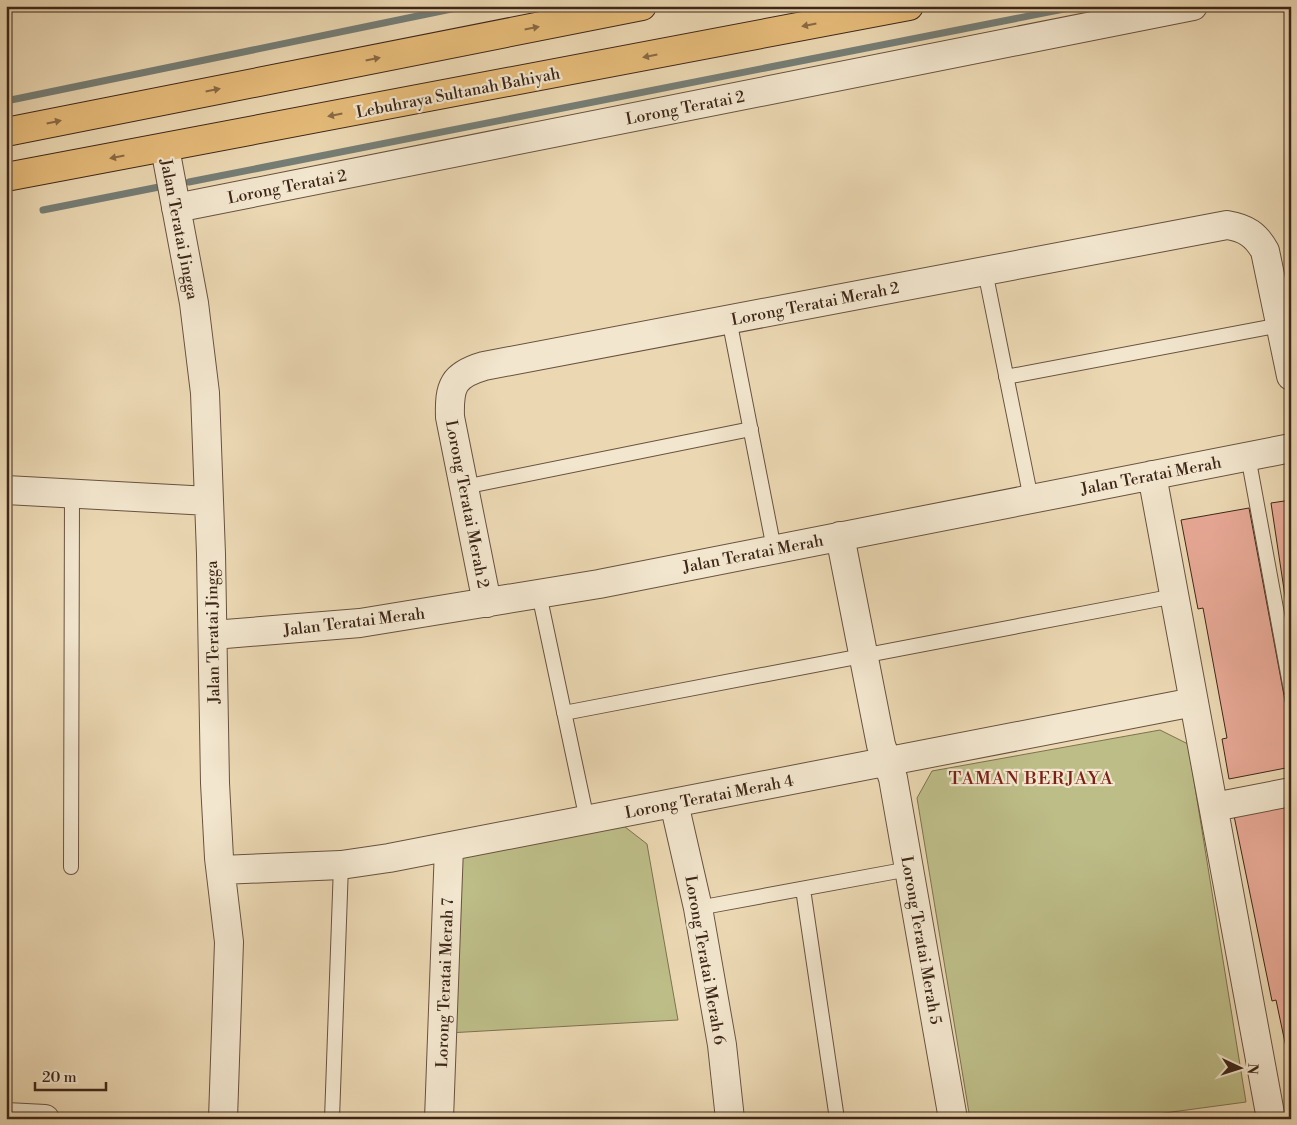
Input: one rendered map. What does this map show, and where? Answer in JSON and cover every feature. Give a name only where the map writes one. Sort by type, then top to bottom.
[{"type":"main road","points":[[6,132],[642,6]]},
{"type":"main road","name":"Lebuhraya Sultanah Bahiyah","points":[[6,177],[909,6]]},
{"type":"street","name":"Lorong Teratai 2","points":[[176,208],[1193,6]]},
{"type":"street","name":"Jalan Teratai Jingga","points":[[164,148],[194,303],[205,393],[213,635],[215,783],[221,870],[229,942],[223,1119]]},
{"type":"street","name":"Lorong Teratai Merah 2","points":[[487,603],[450,417],[450,399],[455,383],[467,371],[484,366],[1227,225],[1239,227],[1250,232],[1259,240],[1265,251],[1291,376]]},
{"type":"street","name":"Jalan Teratai Merah","points":[[213,635],[360,623],[599,584],[1291,448]]},
{"type":"street","points":[[1152,475],[1271,1119]]},
{"type":"street","points":[[6,490],[209,500]]},
{"type":"street","name":"Lorong Teratai Merah 5","points":[[840,536],[881,744],[894,778],[953,1119]]},
{"type":"street","name":"Lorong Teratai Merah 4","points":[[221,870],[341,865],[389,858],[1194,702]]},
{"type":"street","points":[[1214,806],[1291,792]]},
{"type":"street","name":"Lorong Teratai Merah 6","points":[[674,803],[698,908],[722,1045],[730,1119]]},
{"type":"street","name":"Lorong Teratai Merah 7","points":[[439,1119],[449,847]]},
{"type":"street","points":[[6,1117],[46,1119]]},
{"type":"street","points":[[1279,1119],[1291,1118]]},
{"type":"lane","points":[[985,271],[1031,499]]},
{"type":"lane","points":[[729,319],[774,549]]},
{"type":"lane","points":[[1006,378],[1280,325]]},
{"type":"lane","points":[[464,487],[751,429]]},
{"type":"lane","points":[[1248,456],[1291,690]]},
{"type":"lane","points":[[71,867],[72,494]]},
{"type":"lane","points":[[539,594],[587,820]]},
{"type":"lane","points":[[564,713],[1174,596]]},
{"type":"lane","points":[[332,1119],[341,865]]},
{"type":"lane","points":[[698,908],[909,869]]},
{"type":"lane","points":[[803,889],[837,1119]]},
{"type":"green space","points":[[1160,730],[1188,744],[1246,1102],[1120,1119],[970,1119],[917,798],[932,771]]},
{"type":"green space","points":[[620,823],[647,844],[678,1020],[448,1033],[456,857]]},
{"type":"building","points":[[1291,500],[1291,636],[1271,503]]},
{"type":"building","points":[[1249,508],[1291,733],[1291,767],[1229,779],[1222,739],[1227,738],[1203,608],[1198,609],[1181,520]]},
{"type":"building","points":[[1291,799],[1291,1071],[1276,1000],[1272,1001],[1233,811]]},
{"type":"waterway","points":[[6,101],[466,6]]},
{"type":"waterway","points":[[189,182],[1079,6]]},
{"type":"waterway","points":[[43,210],[159,187]]},
{"type":"district","name":"TAMAN BERJAYA","points":[[1031,778]]}]
